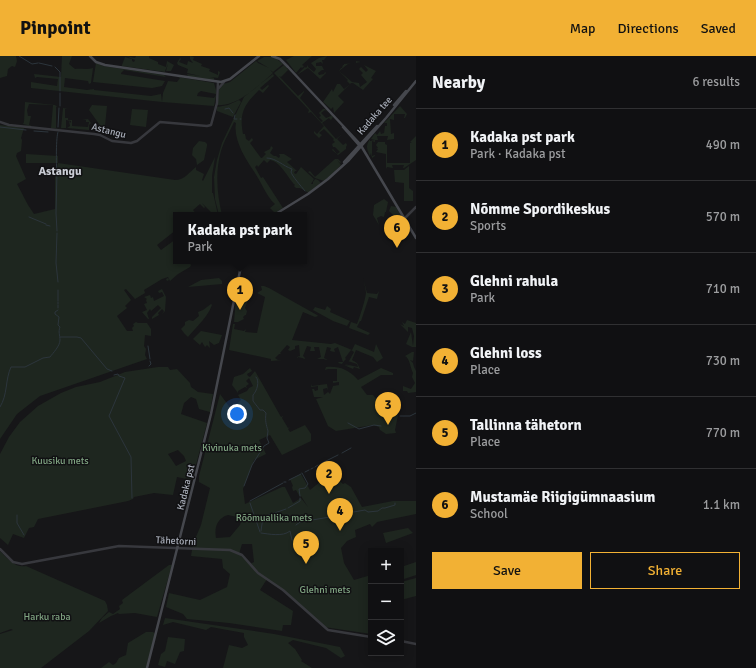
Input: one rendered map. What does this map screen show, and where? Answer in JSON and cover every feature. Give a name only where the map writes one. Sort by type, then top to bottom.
[{"type":"main road","points":[[90,56],[96,62],[105,65],[218,82],[224,82],[232,78],[262,56]]},
{"type":"main road","points":[[254,61],[259,56]]},
{"type":"main road","points":[[272,56],[280,59],[288,67],[360,145],[416,238]]},
{"type":"main road","points":[[278,56],[288,67]]},
{"type":"main road","name":"Kadaka tee","points":[[279,212],[318,186],[344,163],[398,103],[416,79]]},
{"type":"main road","points":[[354,138],[359,140],[366,139],[366,153]]},
{"type":"main road","points":[[354,138],[356,143],[355,149]]},
{"type":"main road","name":"Kadaka tee","points":[[348,158],[353,155],[360,145]]},
{"type":"main road","points":[[353,155],[359,151],[366,153]]},
{"type":"main road","name":"Kadaka pst","points":[[147,668],[212,414],[241,264]]},
{"type":"street","name":"Astangu","points":[[0,122],[9,125],[94,134],[100,135],[112,141],[132,143],[137,141],[160,122],[210,126],[216,106],[218,82]]},
{"type":"street","points":[[218,90],[224,82]]},
{"type":"street","points":[[404,219],[416,207]]},
{"type":"street","points":[[402,214],[405,215],[409,213]]},
{"type":"street","name":"Tähetorni","points":[[0,549],[14,562],[22,564],[119,546],[227,550],[237,552],[258,573],[282,590],[328,630],[368,636]]},
{"type":"street","points":[[404,642],[416,644]]},
{"type":"green space","points":[[0,56],[16,56],[17,61],[15,67],[12,66],[8,69],[7,76],[0,78]]},
{"type":"green space","points":[[62,56],[72,56],[69,64],[75,69],[93,68],[91,83],[89,84],[88,81],[65,78],[64,87],[151,96],[161,94],[162,102],[31,88],[31,82],[57,86],[58,79],[35,78],[34,74],[61,77]]},
{"type":"green space","points":[[126,56],[135,58],[136,56],[149,56],[149,58],[158,62],[158,64],[166,67],[167,61],[174,65],[171,71],[166,71],[168,64],[165,71],[122,65],[125,57],[132,59],[134,62],[135,60]]},
{"type":"green space","points":[[190,56],[194,57],[193,60],[202,64],[201,66],[210,69],[209,71],[218,75],[218,71],[220,72],[218,78],[210,77],[214,78],[214,80],[188,76],[187,74],[200,76],[187,73],[188,69],[178,65],[177,63],[180,58],[181,59],[179,62],[187,65],[188,61],[193,63]]},
{"type":"green space","points":[[294,56],[312,56],[296,73],[286,60]]},
{"type":"green space","points":[[327,56],[324,60],[322,60],[323,64],[321,62],[316,63],[316,66],[322,66],[324,70],[318,73],[319,75],[324,74],[325,72],[326,73],[320,79],[308,68],[297,75],[308,65],[308,67],[314,72],[316,69],[311,63],[319,58]]},
{"type":"green space","points":[[264,57],[274,57],[283,64],[273,72],[270,70],[273,73],[240,99],[225,105],[217,105],[219,90],[223,84],[230,82],[256,61],[269,68],[257,61]]},
{"type":"green space","points":[[96,63],[103,66],[164,75],[166,77],[124,70],[121,73],[165,81],[162,86],[152,88],[93,82]]},
{"type":"green space","points":[[353,63],[348,64],[339,71],[344,64]]},
{"type":"green space","points":[[284,65],[291,73],[288,70],[281,77],[279,76],[298,96],[304,91],[300,98],[321,122],[323,121],[319,117],[321,116],[319,113],[323,109],[325,109],[329,113],[325,110],[321,113],[326,118],[331,116],[330,113],[333,117],[331,120],[329,118],[322,123],[336,139],[342,134],[337,139],[343,145],[346,143],[347,145],[346,149],[338,155],[332,150],[333,149],[337,154],[340,152],[333,147],[332,144],[335,142],[333,140],[334,139],[324,129],[319,133],[322,135],[319,138],[314,133],[314,131],[317,134],[324,126],[311,112],[308,113],[309,110],[274,73]]},
{"type":"green space","points":[[364,65],[376,71],[371,78],[373,79],[363,90],[353,83],[350,84],[339,71],[352,82],[359,83],[360,87],[367,82],[361,75],[363,73],[359,69],[361,67],[366,72],[368,70]]},
{"type":"green space","points":[[273,74],[274,76],[260,88],[262,90],[268,85],[269,86],[263,93],[259,90],[246,105],[242,115],[243,134],[245,134],[246,139],[249,141],[252,138],[253,140],[250,143],[261,158],[266,154],[264,152],[270,149],[271,146],[273,148],[270,153],[274,156],[279,158],[279,154],[284,154],[292,159],[287,162],[297,171],[294,173],[296,174],[301,167],[314,179],[311,184],[313,184],[315,179],[321,183],[309,193],[300,188],[296,188],[284,170],[274,161],[270,160],[267,163],[264,160],[258,167],[257,165],[255,167],[261,178],[263,177],[283,208],[277,212],[274,212],[270,208],[275,204],[266,193],[240,148],[236,135],[236,123],[234,122],[219,159],[217,183],[221,212],[218,212],[215,199],[214,177],[217,160],[222,143],[244,97]]},
{"type":"green space","points":[[178,77],[214,83],[216,94],[201,91],[197,96],[214,98],[216,95],[214,106],[162,102],[163,93],[168,81],[177,82],[180,78]]},
{"type":"green space","points":[[337,84],[340,84],[344,89],[350,84],[338,96],[344,102],[334,113],[333,107],[331,109],[323,102],[332,89],[333,92]]},
{"type":"green space","points":[[239,100],[241,102],[233,117],[217,111],[217,107],[228,105]]},
{"type":"green space","points":[[25,102],[55,105],[57,107],[56,128],[66,129],[51,128],[53,105],[29,104],[27,110],[28,116],[31,116],[29,125],[31,125],[30,126],[23,125],[27,124],[23,124]]},
{"type":"green space","points":[[92,105],[107,106],[105,126],[109,132],[106,135],[101,132],[102,128],[89,110]]},
{"type":"green space","points":[[400,106],[407,114],[404,118],[405,114],[394,114],[394,120],[390,119],[391,134],[394,133],[394,139],[387,140],[388,136],[377,136],[378,140],[371,139],[375,133],[377,135],[380,131],[381,134],[384,133],[387,123],[384,123]]},
{"type":"green space","points":[[63,108],[65,108],[65,118],[72,120],[72,126],[88,127],[89,122],[82,120],[88,119],[91,123],[89,125],[89,130],[67,128],[70,126],[69,121],[71,123],[71,121],[66,120],[66,128],[61,128]]},
{"type":"green space","points":[[132,109],[148,110],[146,127],[130,125]]},
{"type":"green space","points":[[0,125],[24,128],[21,138],[21,151],[17,153],[16,156],[26,179],[17,184],[34,214],[55,209],[55,176],[58,163],[175,180],[184,177],[196,167],[196,170],[204,174],[203,181],[215,157],[212,176],[212,193],[217,212],[211,212],[202,203],[205,207],[204,208],[200,204],[193,210],[195,212],[173,212],[173,232],[157,245],[161,250],[173,241],[173,264],[190,264],[190,267],[170,281],[168,277],[162,279],[144,290],[145,293],[135,299],[126,289],[124,290],[131,300],[125,306],[127,308],[117,316],[127,331],[133,331],[133,324],[136,322],[147,323],[151,329],[151,336],[145,335],[144,346],[146,349],[145,355],[147,359],[40,396],[17,414],[0,439]]},
{"type":"green space","points":[[416,136],[416,160],[404,168],[404,165],[392,165],[393,168],[387,167],[386,169],[386,154],[376,152],[378,149],[376,149],[378,148],[376,145],[378,142],[385,142],[387,145],[387,163],[410,163],[410,143],[412,143],[410,142]]},
{"type":"green space","points":[[370,139],[370,141],[375,140],[375,142],[372,141],[372,156],[375,156],[372,158],[371,153],[370,156],[368,151],[367,145]]},
{"type":"green space","points":[[199,141],[205,142],[207,146],[204,160],[197,165],[196,159],[192,155],[193,148]]},
{"type":"green space","points":[[26,154],[58,156],[58,163],[26,163]]},
{"type":"green space","points":[[335,159],[338,159],[341,162],[340,163],[337,160],[341,165],[324,181],[315,178],[308,172],[310,171],[315,177]]},
{"type":"green space","points":[[409,166],[409,188],[413,191],[413,201],[404,201],[404,183],[395,182],[394,170],[404,170]]},
{"type":"green space","points":[[384,199],[388,202],[384,217],[381,216],[377,218],[379,225],[373,215],[374,205]]},
{"type":"green space","points":[[391,206],[396,207],[409,229],[408,233],[404,234],[401,232],[398,221],[389,211]]},
{"type":"green space","points":[[219,278],[222,281],[222,284],[188,287],[201,280]]},
{"type":"green space","points":[[363,278],[367,293],[377,294],[379,291],[377,299],[369,297],[361,321],[357,327],[370,333],[368,335],[349,328],[351,322],[357,324],[364,304],[366,293]]},
{"type":"green space","points":[[261,286],[269,288],[318,316],[315,317],[303,312],[292,340],[331,344],[335,343],[352,350],[355,344],[374,352],[376,344],[383,358],[377,362],[373,357],[356,350],[352,360],[357,363],[360,369],[354,367],[353,369],[344,364],[358,367],[357,364],[348,361],[354,352],[351,350],[342,364],[338,363],[343,362],[338,347],[334,349],[335,352],[330,351],[331,348],[327,347],[324,358],[328,360],[317,359],[321,357],[319,347],[314,347],[315,351],[310,351],[311,347],[307,346],[303,356],[306,359],[297,358],[297,357],[300,356],[299,345],[295,346],[295,349],[290,351],[288,350],[290,347],[287,345],[280,353],[281,354],[275,358],[282,360],[271,361],[271,359],[229,350],[233,324],[235,324],[234,329],[244,331],[246,329],[245,332],[257,333],[265,297],[257,293],[262,290]]},
{"type":"green space","points":[[162,289],[166,297],[165,311],[162,314],[164,311],[162,309],[158,313],[159,315],[152,319],[152,317],[161,308],[158,305],[151,311],[150,309],[147,313],[149,319],[142,312],[147,310],[144,304],[147,303],[147,299],[144,297],[150,295],[151,298],[153,297],[154,301],[164,296],[162,292],[159,293],[158,291]]},
{"type":"green space","points":[[236,298],[248,300],[245,308],[247,311],[246,315],[243,317],[244,319],[234,322]]},
{"type":"green space","points":[[211,304],[212,305],[202,322],[188,337],[181,329],[185,325],[185,322],[189,320],[193,321],[199,316],[198,312]]},
{"type":"green space","points":[[327,306],[331,309],[330,312],[350,321],[347,326],[333,321],[313,310],[315,307],[325,310]]},
{"type":"green space","points":[[407,320],[416,323],[416,347],[406,344],[411,332],[413,346],[414,336],[412,328],[408,327],[408,332],[400,324],[404,326],[402,322],[405,324]]},
{"type":"green space","points":[[201,331],[222,335],[219,343],[214,345],[209,341],[210,348],[207,345],[205,347],[202,342],[200,345],[193,339]]},
{"type":"green space","points":[[414,352],[413,361],[410,360],[416,371],[416,392],[408,393],[407,391],[403,391],[403,386],[411,389],[415,383],[412,377],[413,373],[409,361],[405,356]]},
{"type":"green space","name":"Kuusiku mets","points":[[158,367],[168,367],[170,370],[177,369],[190,383],[191,387],[198,392],[213,394],[210,412],[199,409],[196,399],[191,397],[184,403],[181,414],[207,423],[192,480],[177,477],[173,495],[154,493],[134,497],[128,501],[38,519],[34,527],[29,528],[24,538],[13,534],[8,545],[0,538],[0,454],[9,437],[20,422],[38,406],[61,393],[76,387],[100,382],[125,372]],"holes":[[[178,450],[184,456],[186,461],[176,466],[168,454]]]},
{"type":"green space","points":[[326,367],[343,369],[351,373],[358,380],[381,368],[393,373],[393,375],[381,375],[361,387],[367,395],[373,395],[382,406],[384,416],[398,415],[395,430],[396,433],[386,434],[380,430],[379,427],[373,425],[336,431],[328,426],[316,399],[323,397],[314,397],[312,389],[315,391],[318,390],[318,386],[311,387],[312,384],[312,386],[327,384],[328,391],[327,388],[323,389],[324,395],[328,392],[330,394],[333,386],[339,385],[339,382],[333,383],[333,381],[337,381],[337,369],[325,370]]},
{"type":"green space","points":[[250,368],[252,371],[247,374],[250,377],[255,371],[281,417],[283,416],[282,418],[288,428],[290,427],[288,429],[290,432],[305,425],[311,434],[311,441],[282,455],[270,435],[259,440],[266,454],[254,460],[243,489],[245,504],[285,487],[293,503],[301,498],[308,507],[296,490],[293,491],[293,486],[290,479],[301,474],[310,490],[331,473],[343,484],[345,483],[351,487],[362,507],[393,501],[416,501],[416,514],[377,522],[372,527],[370,524],[355,530],[356,537],[347,541],[341,548],[344,563],[354,580],[368,576],[368,634],[324,627],[283,590],[267,579],[260,590],[293,611],[291,625],[283,625],[282,631],[229,623],[187,619],[183,614],[166,607],[169,593],[200,600],[227,587],[230,574],[223,568],[222,559],[191,556],[193,544],[201,525],[210,488],[199,482],[199,476],[220,394],[231,409],[241,400],[238,395],[247,391],[253,386],[249,378],[246,381],[249,384],[246,386],[247,388],[245,387],[238,391],[238,393],[232,385],[234,377],[243,374]],"holes":[[[228,515],[242,518],[240,525],[230,537],[216,538],[215,531],[221,518]],[[242,544],[252,544],[254,562],[250,564],[239,554]]]},
{"type":"green space","points":[[408,528],[413,533],[386,543],[383,533]]},
{"type":"green space","name":"Harku raba","points":[[0,551],[18,566],[26,566],[105,601],[107,605],[108,611],[89,631],[41,668],[0,668],[0,634],[13,630],[11,629],[0,633]]},
{"type":"green space","points":[[416,562],[416,575],[404,579],[404,566]]},
{"type":"green space","points":[[169,565],[172,565],[157,617],[135,613],[118,613],[99,623],[109,612],[113,614],[120,609],[119,606],[123,603],[122,600]]},
{"type":"green space","points":[[416,578],[416,596],[404,599],[404,581]]},
{"type":"green space","points":[[165,618],[274,634],[340,647],[345,656],[341,658],[326,648],[293,640],[288,643],[295,649],[302,660],[301,661],[312,668],[223,668],[229,645],[242,648],[248,645],[244,637],[244,633],[211,627],[206,630],[173,622],[163,625]]},
{"type":"green space","points":[[146,632],[153,632],[155,634],[146,668],[101,668],[109,662],[113,665],[119,658],[126,655],[128,643]]},
{"type":"green space","points":[[168,637],[185,639],[184,651],[180,652],[175,664],[167,661],[165,667],[158,665],[161,654],[165,651]]},
{"type":"waterway","points":[[19,56],[32,64],[38,63]]},
{"type":"waterway","points":[[39,63],[52,66]]},
{"type":"waterway","points":[[55,67],[60,72],[60,91]]},
{"type":"waterway","points":[[60,93],[60,106]]},
{"type":"waterway","points":[[58,127],[59,108]]},
{"type":"waterway","points":[[225,109],[229,108],[233,113]]},
{"type":"waterway","points":[[235,115],[234,119],[237,119]]},
{"type":"waterway","points":[[0,127],[26,130]]},
{"type":"waterway","points":[[34,131],[48,132]]},
{"type":"waterway","points":[[57,231],[56,151],[58,132]]},
{"type":"waterway","points":[[267,158],[273,159],[292,169],[292,174],[305,191]]},
{"type":"waterway","points":[[29,217],[46,224]]},
{"type":"waterway","points":[[46,225],[50,226]]},
{"type":"waterway","points":[[57,233],[56,263],[58,282]]},
{"type":"waterway","points":[[58,290],[58,301]]},
{"type":"waterway","points":[[0,407],[3,402],[11,367],[25,367],[43,358],[50,357],[58,347],[60,342],[60,327],[58,325],[59,317],[55,314],[58,310]]},
{"type":"waterway","points":[[60,337],[81,338],[107,369],[112,371]]},
{"type":"waterway","points":[[148,346],[150,359]]},
{"type":"waterway","points":[[149,366],[151,364],[150,361]]},
{"type":"waterway","points":[[114,375],[118,374],[119,376],[125,378],[109,416],[131,457],[132,498]]},
{"type":"waterway","points":[[244,486],[252,465],[264,446],[269,443],[267,438],[268,431],[266,413],[263,410],[260,410],[253,401],[253,395],[257,389],[258,383],[256,377]]},
{"type":"waterway","points":[[400,416],[410,416],[416,413]]},
{"type":"waterway","points":[[348,423],[359,429],[374,425],[381,426]]},
{"type":"waterway","points":[[342,453],[351,448]]},
{"type":"waterway","points":[[322,463],[338,455]]},
{"type":"waterway","points":[[305,472],[309,470]]},
{"type":"waterway","points":[[300,496],[299,489],[305,488],[308,484],[302,473]]},
{"type":"waterway","points":[[289,480],[301,474]]},
{"type":"waterway","points":[[250,501],[283,483]]},
{"type":"waterway","points":[[288,508],[300,501],[300,498]]},
{"type":"waterway","points":[[250,503],[260,532]]},
{"type":"waterway","points":[[342,514],[365,510],[368,512],[378,511],[382,508],[395,505],[395,503]]},
{"type":"waterway","points":[[261,531],[263,517],[286,509]]},
{"type":"waterway","points":[[17,515],[17,523],[24,535]]},
{"type":"waterway","points":[[296,525],[300,522],[336,516]]},
{"type":"waterway","points":[[261,533],[280,535],[290,531],[292,540]]},
{"type":"place","name":"Mustamäe Riigigümnaasium","points":[[397,248]]},
{"type":"place","name":"Kadaka pst park","points":[[240,310]]},
{"type":"place","name":"Glehni rahula","points":[[388,425]]},
{"type":"place","name":"Nõmme Spordikeskus","points":[[329,494]]},
{"type":"place","name":"Glehni loss","points":[[340,531]]},
{"type":"place","name":"Tallinna tähetorn","points":[[306,564]]},
{"type":"district","name":"Astangu","points":[[60,171]]},
{"type":"park label","name":"Kivinuka mets","points":[[232,447]]},
{"type":"park label","name":"Rõõmuallika mets","points":[[274,517]]},
{"type":"park label","name":"Glehni mets","points":[[325,589]]}]
